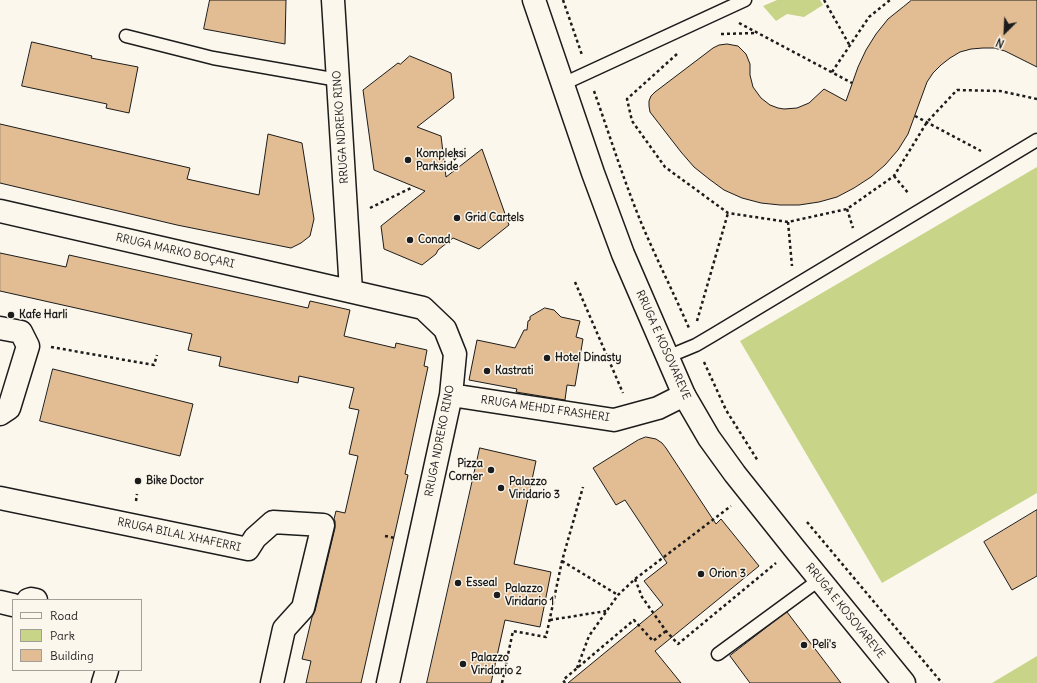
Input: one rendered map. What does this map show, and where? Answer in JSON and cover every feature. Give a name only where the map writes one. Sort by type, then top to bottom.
[{"type":"street","name":"RRUGA NDREKO RINO","points":[[333,0],[351,291],[423,308],[445,329],[454,354],[451,395],[388,683]]},
{"type":"street","name":"RRUGA E KOSOVAREVE","points":[[534,0],[593,173],[623,254],[684,395],[709,438],[735,474],[819,580],[904,683]]},
{"type":"street","name":"RRUGA MARKO BOÇARI","points":[[0,211],[351,291]]},
{"type":"street","points":[[0,328],[21,332],[28,346],[9,408],[0,414]]},
{"type":"street","name":"RRUGA MEHDI FRASHERI","points":[[451,395],[614,420],[658,408],[684,395]]},
{"type":"street","name":"RRUGA BILAL XHAFERRI","points":[[0,498],[248,549],[254,538],[273,522],[323,525],[303,608],[284,629],[272,683]]},
{"type":"street","points":[[0,602],[12,605]]},
{"type":"street","points":[[103,683],[106,671]]},
{"type":"lane","points":[[562,84],[744,0]]},
{"type":"lane","points":[[126,36],[213,58],[338,80]]},
{"type":"lane","points":[[667,357],[794,286],[1037,140]]},
{"type":"lane","points":[[718,654],[819,580]]},
{"type":"path","points":[[563,0],[631,196],[646,234],[726,410],[760,464]]},
{"type":"path","points":[[824,0],[850,46]]},
{"type":"path","points":[[832,72],[869,17],[890,0]]},
{"type":"path","points":[[718,12],[852,83]]},
{"type":"path","points":[[718,34],[757,33]]},
{"type":"path","points":[[679,52],[627,99],[632,121],[665,167],[728,213],[788,222],[847,210],[894,176],[927,122],[957,90],[1000,91],[1037,99]]},
{"type":"path","points":[[915,116],[1000,162]]},
{"type":"path","points":[[445,168],[464,150]]},
{"type":"path","points":[[894,176],[922,209]]},
{"type":"path","points":[[347,219],[414,187]]},
{"type":"path","points":[[694,341],[728,213]]},
{"type":"path","points":[[788,222],[794,286]]},
{"type":"path","points":[[575,282],[633,415]]},
{"type":"path","points":[[28,346],[56,347],[154,365],[157,355]]},
{"type":"path","points":[[502,683],[513,631],[546,637],[562,561],[583,487]]},
{"type":"path","points":[[577,668],[589,636],[618,595],[635,579],[749,492]]},
{"type":"path","points":[[803,518],[840,560],[942,683]]},
{"type":"path","points":[[385,536],[394,538]]},
{"type":"path","points":[[635,579],[642,597],[678,644],[794,548]]},
{"type":"path","points":[[562,561],[618,595]]},
{"type":"path","points":[[550,620],[607,611]]},
{"type":"path","points":[[565,683],[563,680],[634,620],[653,641],[666,630]]},
{"type":"green space","points":[[777,0],[820,0],[823,5],[804,17],[787,14],[776,21],[763,6]]},
{"type":"green space","points":[[1037,167],[1037,493],[882,583],[740,341]]},
{"type":"green space","points":[[1037,656],[1037,683],[992,683]]},
{"type":"building","points":[[210,0],[286,0],[285,44],[204,29]]},
{"type":"building","points":[[912,0],[1037,0],[1037,67],[1005,51],[994,48],[971,49],[960,52],[950,58],[933,73],[927,82],[908,134],[898,150],[885,165],[871,177],[837,197],[799,205],[780,205],[761,203],[742,198],[724,190],[694,167],[650,112],[649,101],[655,92],[713,48],[719,45],[727,44],[738,46],[746,54],[750,64],[750,75],[753,87],[761,98],[770,105],[784,109],[797,108],[809,103],[824,89],[846,101],[858,67],[876,34],[888,19]]},
{"type":"building","points":[[32,42],[92,56],[91,58],[138,67],[129,113],[106,108],[107,104],[22,86]]},
{"type":"building","name":"Kompleksi Parkside","points":[[410,56],[451,73],[454,98],[417,127],[441,136],[446,177],[482,149],[509,225],[479,249],[453,238],[422,265],[384,249],[381,226],[425,191],[374,170],[363,90],[398,63],[400,64]]},
{"type":"building","points":[[0,124],[190,168],[187,179],[259,195],[268,134],[302,143],[314,219],[310,236],[291,248],[177,225],[0,183]]},
{"type":"building","points":[[0,253],[66,267],[69,255],[308,308],[310,301],[350,310],[344,336],[395,348],[396,343],[427,350],[424,366],[428,367],[405,474],[408,475],[361,683],[306,683],[311,661],[302,659],[335,528],[334,519],[336,511],[345,513],[358,456],[349,454],[359,410],[349,408],[354,388],[299,376],[298,383],[219,366],[221,357],[188,350],[192,334],[0,291]]},
{"type":"building","name":"Hotel Dinasty","points":[[545,308],[554,310],[561,317],[580,321],[576,337],[583,339],[575,386],[567,385],[565,400],[516,392],[517,389],[469,380],[477,340],[515,348],[524,330],[527,330],[530,317]]},
{"type":"building","points":[[53,369],[193,404],[180,456],[40,421]]},
{"type":"building","points":[[646,437],[656,439],[662,443],[716,524],[721,519],[759,566],[655,651],[681,683],[568,683],[663,605],[644,581],[667,563],[625,500],[616,505],[593,468],[638,440]]},
{"type":"building","points":[[480,448],[536,461],[514,564],[551,572],[540,627],[505,620],[491,683],[427,683]]},
{"type":"building","points":[[1037,510],[1037,576],[1012,590],[984,542]]},
{"type":"building","points":[[787,612],[841,683],[750,683],[730,656]]},
{"type":"place","name":"Kompleksi Parkside","points":[[408,160]]},
{"type":"place","name":"Grid Cartels","points":[[457,218]]},
{"type":"place","name":"Conad","points":[[410,240]]},
{"type":"place","name":"Kafe Harli","points":[[11,315]]},
{"type":"place","name":"Hotel Dinasty","points":[[547,358]]},
{"type":"place","name":"Kastrati","points":[[487,371]]},
{"type":"place","name":"Pizza Corner","points":[[491,470]]},
{"type":"place","name":"Bike Doctor","points":[[138,481]]},
{"type":"place","name":"Palazzo Viridario 3","points":[[501,488]]},
{"type":"place","name":"Orion 3","points":[[701,574]]},
{"type":"place","name":"Esseal","points":[[458,583]]},
{"type":"place","name":"Palazzo Viridario 1","points":[[497,595]]},
{"type":"place","name":"Peli's","points":[[804,645]]},
{"type":"place","name":"Palazzo Viridario 2","points":[[463,664]]}]
